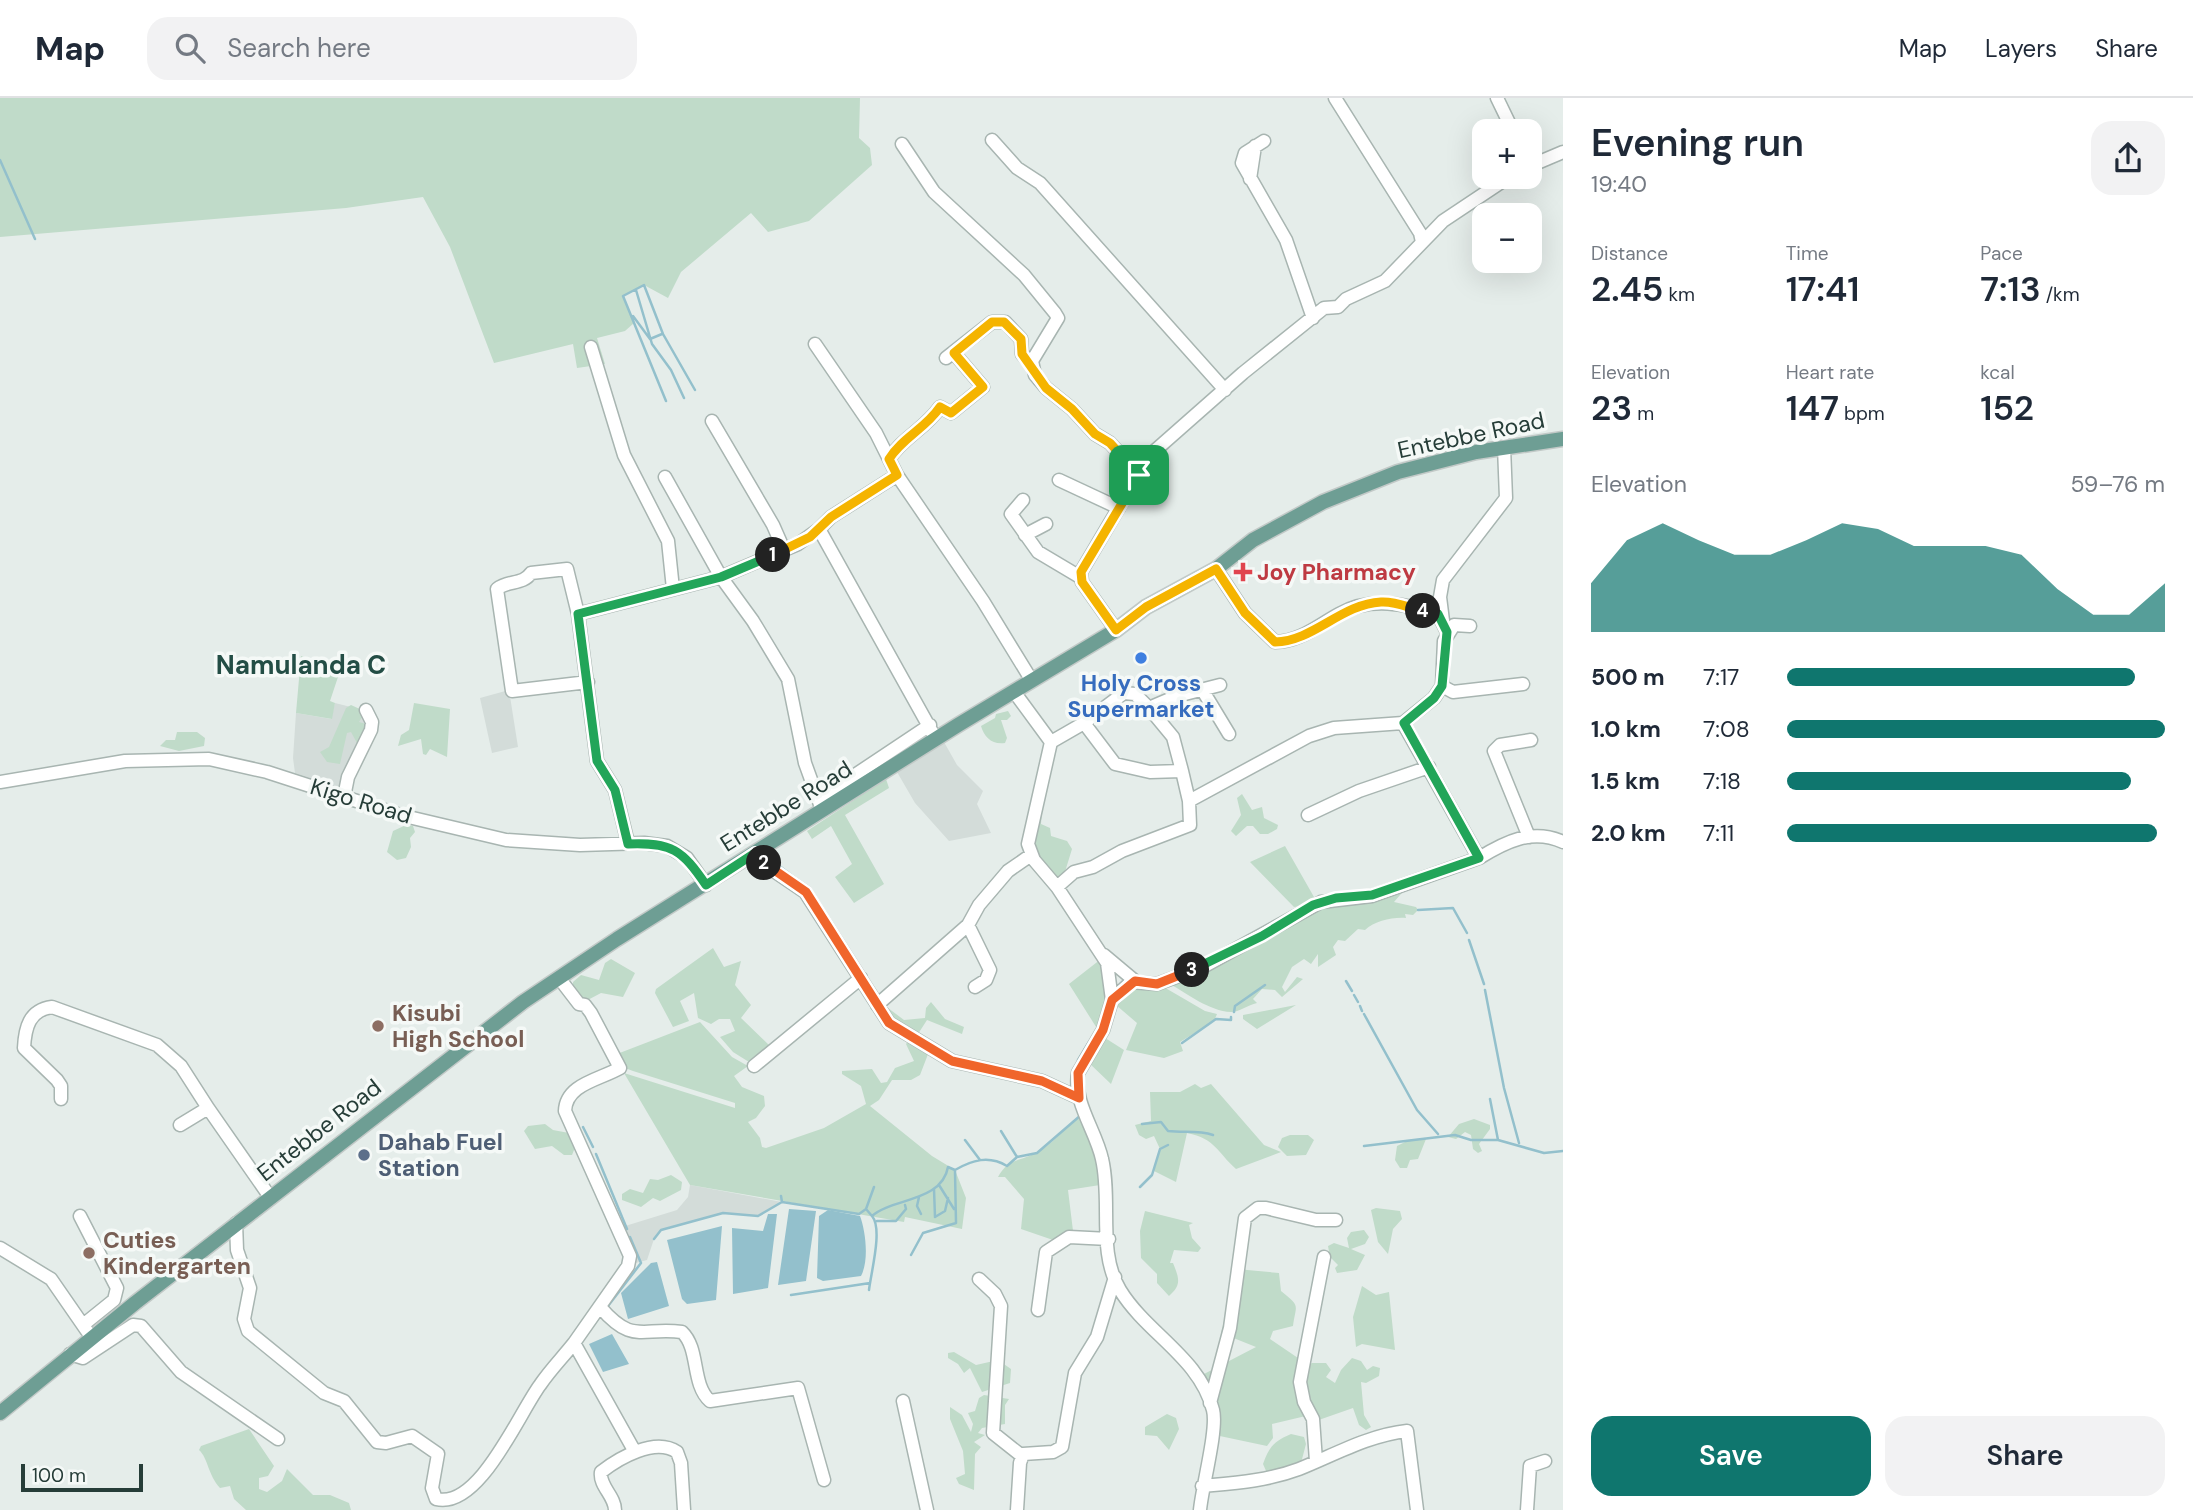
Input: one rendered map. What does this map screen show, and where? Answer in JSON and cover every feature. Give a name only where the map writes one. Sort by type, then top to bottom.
[{"type":"main road","name":"Entebbe Road","points":[[0,1413],[91,1337],[479,1034],[559,978],[755,853],[820,805],[933,732],[1015,693],[1116,630],[1146,607],[1216,569],[1253,540],[1323,502],[1398,472],[1504,447],[1563,439]]},
{"type":"street","points":[[1335,98],[1420,233],[1422,242]]},
{"type":"street","points":[[1497,98],[1507,119]]},
{"type":"street","points":[[992,140],[1017,168],[1040,183],[1225,390]]},
{"type":"street","points":[[1260,144],[1242,157],[1242,163],[1286,240],[1313,318]]},
{"type":"street","points":[[902,145],[934,192],[1024,275],[1055,313],[1058,322],[1032,365]]},
{"type":"street","points":[[1542,161],[1563,152]]},
{"type":"street","points":[[1080,577],[1150,455],[1324,308],[1338,307],[1346,299],[1385,281],[1443,221],[1491,189]]},
{"type":"street","points":[[889,459],[895,450],[931,421],[940,407],[951,413],[983,387],[950,355],[992,322],[1004,322],[1021,339],[1022,354],[1046,388],[1072,409],[1095,434],[1110,443],[1139,475]]},
{"type":"street","points":[[815,344],[876,433],[897,475],[983,601],[1032,681]]},
{"type":"street","points":[[591,347],[624,455],[668,541],[673,589]]},
{"type":"street","points":[[712,421],[773,525],[784,550]]},
{"type":"street","points":[[1189,801],[1309,736],[1334,728],[1404,723],[1434,698],[1442,686],[1445,627],[1440,597],[1443,580],[1506,498],[1504,447]]},
{"type":"street","points":[[578,614],[628,604],[721,577],[784,550],[897,475]]},
{"type":"street","points":[[665,477],[721,577],[753,621],[788,679],[802,752],[820,805]]},
{"type":"street","points":[[1059,480],[1119,508]]},
{"type":"street","points":[[1023,500],[1011,514],[1025,535],[1038,552],[1080,577],[1116,630]]},
{"type":"street","points":[[1025,535],[1046,524]]},
{"type":"street","points":[[819,529],[933,732]]},
{"type":"street","points":[[588,682],[512,691],[498,589],[504,583],[523,580],[531,573],[567,569],[578,614],[588,682],[597,761],[615,790],[628,844]]},
{"type":"street","points":[[1216,569],[1245,613],[1275,642],[1296,639],[1340,612],[1378,602],[1434,613],[1445,627]]},
{"type":"street","points":[[1445,627],[1470,626]]},
{"type":"street","points":[[1442,686],[1453,692],[1523,684]]},
{"type":"street","points":[[1149,708],[1194,690],[1203,691],[1220,685]]},
{"type":"street","points":[[1203,691],[1229,734]]},
{"type":"street","points":[[1015,693],[1051,742]]},
{"type":"street","points":[[1057,887],[1074,872],[1093,867],[1122,850],[1190,825],[1189,801],[1173,737],[1135,694],[1124,693],[1084,723],[1051,742],[1028,838],[1031,855],[1057,887],[1107,963],[1112,1000],[1103,1030],[1078,1073],[1079,1098],[1103,1163],[1108,1254],[1115,1277],[1128,1301],[1157,1335],[1192,1367],[1207,1390],[1213,1423],[1200,1510]]},
{"type":"street","points":[[344,797],[348,778],[371,730],[372,722],[366,710]]},
{"type":"street","points":[[1084,723],[1115,764],[1150,772],[1182,771]]},
{"type":"street","points":[[1404,723],[1454,818],[1479,858]]},
{"type":"street","points":[[1529,837],[1494,751],[1500,745],[1531,740]]},
{"type":"street","name":"Kigo Road","points":[[0,782],[125,761],[189,757],[252,768],[422,820],[506,840],[673,848],[687,858],[706,885]]},
{"type":"street","points":[[1308,816],[1359,791],[1429,767]]},
{"type":"street","points":[[1101,953],[1135,981],[1157,984],[1203,967],[1321,902],[1372,895],[1479,858],[1508,840],[1548,836],[1563,842]]},
{"type":"street","points":[[755,853],[765,864],[806,892],[889,1023],[943,1057],[1042,1081],[1079,1098]]},
{"type":"street","points":[[877,1004],[968,925],[979,905],[1008,871],[1031,855]]},
{"type":"street","points":[[968,925],[989,970],[986,981],[975,987]]},
{"type":"street","points":[[236,1223],[239,1261],[250,1288],[244,1319],[248,1331],[324,1393],[344,1401],[377,1442],[386,1443],[412,1436],[422,1440],[438,1454],[432,1488],[436,1499],[449,1502],[455,1500],[483,1476],[540,1385],[575,1343],[628,1266],[629,1256],[565,1111],[566,1098],[571,1091],[620,1068],[592,1013],[585,1005],[579,1004],[559,978]]},
{"type":"street","points":[[754,1066],[860,978]]},
{"type":"street","points":[[1112,1000],[1135,981]]},
{"type":"street","points":[[61,1099],[61,1086],[57,1080],[24,1048],[29,1020],[40,1011],[52,1007],[157,1045],[181,1066],[270,1197]]},
{"type":"street","points":[[180,1125],[208,1108]]},
{"type":"street","points":[[1210,1404],[1230,1328],[1245,1218],[1258,1208],[1266,1208],[1316,1220],[1336,1220]]},
{"type":"street","points":[[80,1216],[117,1288],[114,1300],[83,1325]]},
{"type":"street","points":[[1038,1310],[1046,1252],[1069,1237],[1109,1238]]},
{"type":"street","points":[[0,1248],[51,1279],[91,1337]]},
{"type":"street","points":[[1316,1461],[1313,1419],[1304,1402],[1300,1382],[1324,1256]]},
{"type":"street","points":[[1017,1510],[1022,1456],[1028,1451],[1053,1452],[1062,1447],[1075,1373],[1097,1337],[1115,1277]]},
{"type":"street","points":[[979,1279],[995,1294],[1001,1306],[993,1433],[1022,1456]]},
{"type":"street","points":[[600,1307],[615,1325],[626,1329],[647,1334],[682,1332],[690,1342],[698,1377],[710,1401],[798,1388],[824,1479]]},
{"type":"street","points":[[70,1354],[83,1358],[133,1325],[141,1326],[181,1373],[278,1439]]},
{"type":"street","points":[[575,1343],[635,1452]]},
{"type":"street","points":[[903,1401],[927,1510]]},
{"type":"street","points":[[1202,1486],[1256,1481],[1379,1436],[1407,1431],[1417,1510]]},
{"type":"street","points":[[615,1510],[600,1475],[635,1452],[664,1447],[677,1452],[681,1463],[684,1510]]},
{"type":"street","points":[[1527,1510],[1530,1466],[1545,1461]]},
{"type":"shaded area","points":[[509,690],[518,747],[492,753],[480,698]]},
{"type":"shaded area","points":[[335,703],[363,710],[369,722],[344,785],[339,787],[295,773],[293,758],[296,713],[331,719]]},
{"type":"shaded area","points":[[944,742],[957,765],[983,791],[977,804],[991,833],[949,841],[915,803],[897,772]]},
{"type":"shaded area","points":[[690,1185],[782,1202],[758,1216],[723,1213],[661,1230],[654,1239],[647,1260],[632,1264],[622,1227],[677,1210],[688,1197]]},
{"type":"green space","points":[[0,98],[860,98],[859,138],[870,148],[872,165],[809,221],[768,232],[751,213],[681,272],[668,298],[644,285],[623,296],[634,323],[625,331],[597,338],[605,364],[577,368],[573,344],[494,363],[450,247],[423,197],[346,208],[0,237]]},
{"type":"green space","points":[[301,656],[340,671],[330,701],[335,703],[332,719],[296,713]]},
{"type":"green space","points":[[414,703],[450,709],[447,757],[430,749],[426,755],[423,754],[421,739],[398,746],[401,735],[409,730]]},
{"type":"green space","points":[[351,705],[362,710],[364,714],[359,722],[370,725],[363,744],[357,743],[351,732],[347,733],[340,764],[327,762],[320,752],[329,747],[346,708]]},
{"type":"green space","points":[[1008,711],[1011,716],[1007,720],[1001,720],[1007,738],[1005,743],[986,737],[981,726],[995,718],[996,714]]},
{"type":"green space","points":[[177,732],[197,732],[205,738],[204,746],[179,751],[160,746],[166,740],[175,740]]},
{"type":"green space","points":[[886,779],[889,788],[845,815],[884,884],[854,903],[835,877],[852,864],[831,826],[812,839],[807,831]]},
{"type":"green space","points":[[1242,794],[1252,810],[1262,807],[1264,818],[1278,825],[1277,829],[1268,834],[1260,834],[1253,826],[1247,826],[1236,836],[1231,831],[1241,815],[1237,798]]},
{"type":"green space","points":[[1042,811],[1041,824],[1050,828],[1051,836],[1067,841],[1072,849],[1064,875],[1057,877],[1035,847],[1035,834]]},
{"type":"green space","points":[[406,825],[413,826],[415,832],[410,838],[411,847],[406,858],[397,860],[387,852],[393,831]]},
{"type":"green space","points":[[1285,846],[1314,897],[1313,905],[1407,887],[1394,902],[1416,907],[1418,910],[1413,915],[1405,914],[1406,918],[1390,919],[1365,930],[1358,929],[1345,941],[1338,940],[1333,947],[1336,955],[1318,967],[1318,954],[1311,964],[1304,959],[1292,967],[1282,987],[1285,992],[1297,977],[1303,979],[1282,997],[1275,990],[1262,989],[1253,999],[1257,1003],[1237,1011],[1215,1009],[1170,984],[1310,905],[1294,907],[1250,862]]},
{"type":"green space","points":[[713,948],[724,967],[741,961],[735,985],[751,1005],[741,1018],[771,1047],[749,1062],[733,1052],[720,1037],[735,1031],[730,1019],[719,1019],[711,1024],[698,1018],[694,993],[680,1001],[689,1021],[673,1027],[655,993],[656,989]]},
{"type":"green space","points":[[611,959],[635,973],[623,997],[601,993],[584,1002],[573,988],[573,982],[581,975],[599,980],[605,963]]},
{"type":"green space","points":[[1101,959],[1107,1000],[1098,1030],[1069,984]]},
{"type":"green space","points":[[1136,984],[1162,986],[1205,1011],[1217,1014],[1214,1021],[1180,1042],[1183,1051],[1164,1058],[1126,1050],[1137,1023],[1116,1005]]},
{"type":"green space","points":[[931,1002],[945,1019],[964,1027],[962,1034],[927,1020],[918,1034],[883,1013],[884,1005],[904,1020],[925,1018],[926,1008]]},
{"type":"green space","points":[[1296,1005],[1257,1029],[1243,1019],[1243,1015]]},
{"type":"green space","points":[[700,1022],[732,1057],[748,1066],[734,1076],[742,1087],[764,1096],[765,1106],[756,1118],[748,1122],[760,1138],[762,1147],[766,1148],[824,1128],[866,1104],[861,1086],[842,1074],[842,1071],[872,1069],[881,1083],[887,1082],[895,1068],[914,1061],[906,1044],[909,1040],[930,1049],[920,1075],[911,1080],[892,1080],[879,1100],[870,1106],[932,1156],[955,1170],[966,1198],[962,1229],[905,1217],[904,1222],[690,1185],[624,1073],[735,1108],[735,1103],[625,1068],[617,1054]]},
{"type":"green space","points":[[1102,1036],[1124,1050],[1111,1084],[1088,1062]]},
{"type":"green space","points":[[1195,1084],[1201,1088],[1211,1084],[1264,1145],[1281,1152],[1236,1169],[1210,1143],[1187,1133],[1176,1182],[1154,1171],[1160,1149],[1154,1136],[1146,1139],[1139,1135],[1135,1125],[1151,1121],[1150,1092],[1180,1092]]},
{"type":"green space","points":[[1085,1113],[1092,1132],[1100,1185],[1068,1190],[1074,1239],[1053,1240],[1021,1229],[1024,1199],[1005,1177],[998,1177],[1010,1163],[1044,1148]]},
{"type":"green space","points":[[1474,1119],[1490,1125],[1479,1144],[1482,1151],[1478,1153],[1473,1149],[1471,1135],[1465,1132],[1456,1139],[1448,1137],[1459,1124]]},
{"type":"green space","points":[[545,1124],[553,1130],[569,1133],[576,1145],[572,1155],[564,1155],[552,1146],[535,1149],[524,1131],[528,1126]]},
{"type":"green space","points":[[1308,1135],[1314,1140],[1306,1155],[1287,1156],[1278,1147],[1282,1138]]},
{"type":"green space","points":[[1426,1139],[1418,1159],[1410,1160],[1407,1168],[1400,1168],[1395,1160],[1397,1146],[1409,1140]]},
{"type":"green space","points":[[671,1175],[682,1182],[681,1190],[660,1201],[653,1198],[641,1207],[622,1200],[622,1194],[630,1189],[643,1193],[650,1179],[658,1180]]},
{"type":"green space","points":[[1376,1208],[1400,1211],[1402,1219],[1393,1229],[1388,1254],[1378,1242],[1371,1210]]},
{"type":"green space","points":[[1145,1211],[1193,1223],[1189,1225],[1192,1238],[1201,1248],[1198,1252],[1174,1250],[1170,1263],[1173,1263],[1178,1281],[1169,1296],[1157,1283],[1157,1274],[1141,1258],[1140,1231]]},
{"type":"green space","points":[[1364,1230],[1369,1237],[1365,1244],[1351,1249],[1365,1255],[1357,1270],[1337,1273],[1335,1268],[1338,1265],[1330,1257],[1328,1246],[1334,1243],[1349,1248],[1347,1238],[1351,1232]]},
{"type":"green space","points":[[1237,1269],[1279,1273],[1281,1291],[1292,1300],[1296,1309],[1293,1326],[1273,1331],[1270,1339],[1298,1358],[1299,1371],[1312,1363],[1326,1363],[1331,1370],[1326,1377],[1335,1383],[1341,1370],[1352,1358],[1361,1361],[1367,1370],[1373,1366],[1380,1368],[1379,1376],[1366,1383],[1361,1382],[1364,1415],[1371,1427],[1366,1430],[1359,1425],[1353,1408],[1313,1422],[1310,1415],[1272,1424],[1273,1438],[1267,1446],[1215,1435],[1210,1387],[1204,1374],[1256,1347],[1221,1333]]},
{"type":"green space","points":[[1362,1286],[1376,1295],[1389,1292],[1395,1350],[1362,1344],[1356,1347],[1353,1317]]},
{"type":"green space","points":[[954,1352],[976,1365],[998,1360],[1011,1369],[1010,1383],[982,1392],[970,1368],[964,1373],[958,1364],[948,1358],[948,1353]]},
{"type":"green space","points":[[984,1395],[1009,1399],[1005,1405],[1005,1424],[982,1428],[978,1433],[985,1435],[974,1442],[981,1447],[975,1454],[974,1490],[959,1484],[956,1478],[965,1474],[963,1451],[950,1419],[950,1407],[962,1415],[971,1432],[973,1424],[968,1413],[975,1411],[979,1398]]},
{"type":"green space","points":[[1167,1414],[1176,1418],[1179,1429],[1169,1450],[1157,1436],[1145,1435],[1145,1427]]},
{"type":"green space","points":[[249,1429],[274,1466],[268,1476],[259,1478],[259,1489],[267,1492],[282,1481],[287,1469],[313,1495],[330,1495],[349,1503],[351,1510],[246,1510],[234,1499],[230,1486],[220,1488],[216,1483],[199,1450],[201,1446]]},
{"type":"green space","points":[[1291,1434],[1304,1437],[1306,1444],[1301,1463],[1267,1473],[1263,1464],[1270,1449],[1280,1439]]},
{"type":"water","points":[[789,1209],[816,1211],[806,1281],[778,1285]]},
{"type":"water","points":[[828,1210],[860,1216],[866,1246],[861,1276],[823,1281],[817,1278],[819,1216]]},
{"type":"water","points":[[768,1214],[777,1214],[768,1288],[733,1294],[732,1228],[763,1231]]},
{"type":"water","points":[[722,1226],[716,1300],[687,1304],[682,1299],[667,1240]]},
{"type":"water","points":[[657,1262],[669,1306],[628,1319],[621,1293],[651,1263]]},
{"type":"water","points":[[612,1334],[629,1364],[603,1372],[589,1344]]},
{"type":"waterway","points":[[0,160],[35,239]]},
{"type":"waterway","points":[[666,401],[623,296],[644,285],[663,334],[695,390]]},
{"type":"waterway","points":[[636,290],[652,344],[671,370],[684,398]]},
{"type":"waterway","points":[[633,316],[650,339],[662,334]]},
{"type":"waterway","points":[[770,859],[810,889]]},
{"type":"waterway","points":[[1418,910],[1453,908],[1467,933]]},
{"type":"waterway","points":[[1469,940],[1484,984]]},
{"type":"waterway","points":[[1346,981],[1352,991]]},
{"type":"waterway","points":[[1234,1012],[1235,1006],[1265,985]]},
{"type":"waterway","points":[[1485,990],[1504,1088],[1519,1143]]},
{"type":"waterway","points":[[1354,995],[1358,1002]]},
{"type":"waterway","points":[[1360,1006],[1362,1011]]},
{"type":"waterway","points":[[1364,1014],[1417,1110],[1438,1134]]},
{"type":"waterway","points":[[1182,1043],[1216,1019],[1231,1020],[1231,1017]]},
{"type":"waterway","points":[[1078,1060],[1089,1042]]},
{"type":"waterway","points":[[1490,1099],[1498,1140]]},
{"type":"waterway","points":[[869,1290],[876,1240],[872,1216],[927,1193],[944,1178],[948,1167],[955,1170],[974,1161],[987,1160],[1007,1166],[1017,1157],[1037,1153],[1081,1115]]},
{"type":"waterway","points":[[1142,1124],[1161,1122],[1168,1131],[1213,1135]]},
{"type":"waterway","points":[[583,1127],[593,1147]]},
{"type":"waterway","points":[[1001,1131],[1017,1157]]},
{"type":"waterway","points":[[1364,1146],[1455,1135],[1471,1140],[1498,1140],[1544,1153],[1563,1151]]},
{"type":"waterway","points":[[965,1140],[980,1160]]},
{"type":"waterway","points":[[1140,1187],[1152,1175],[1160,1149],[1168,1145]]},
{"type":"waterway","points":[[596,1154],[627,1229]]},
{"type":"waterway","points":[[911,1255],[923,1233],[956,1223],[955,1171]]},
{"type":"waterway","points":[[939,1185],[954,1209]]},
{"type":"waterway","points":[[866,1209],[874,1187]]},
{"type":"waterway","points":[[934,1189],[935,1217]]},
{"type":"waterway","points":[[781,1196],[782,1202],[859,1214],[866,1209],[872,1216]]},
{"type":"waterway","points":[[919,1197],[917,1206],[921,1214]]},
{"type":"waterway","points":[[935,1217],[945,1211],[948,1198]]},
{"type":"waterway","points":[[654,1239],[661,1230],[723,1213],[758,1216],[782,1202]]},
{"type":"waterway","points":[[877,1221],[896,1221],[906,1209],[905,1205]]},
{"type":"waterway","points":[[608,1306],[641,1263],[630,1237]]},
{"type":"waterway","points":[[791,1295],[870,1283]]},
{"type":"place","name":"Joy Pharmacy","points":[[1243,572]]},
{"type":"place","name":"Holy Cross Supermarket","points":[[1141,658]]},
{"type":"place","name":"Kisubi High School","points":[[378,1026]]},
{"type":"place","name":"Dahab Fuel Station","points":[[364,1155]]},
{"type":"place","name":"Cuties Kindergarten","points":[[89,1253]]},
{"type":"district","name":"Namulanda C","points":[[301,665]]},
{"type":"route","points":[[992,322],[1004,322],[1021,339],[1022,354],[1046,388],[1072,409],[1090,430],[1110,443],[1139,475],[1080,577],[1116,630],[1146,607],[1216,569],[1245,613],[1275,642],[1296,639],[1340,612],[1378,602],[1400,604],[1438,614],[1447,632],[1444,641],[1442,686],[1434,698],[1404,723],[1454,818],[1479,858],[1372,895],[1321,902],[1203,967],[1157,984],[1147,981],[1131,982],[1112,1000],[1103,1030],[1078,1073],[1079,1098],[1050,1083],[952,1061],[886,1021],[806,892],[765,864],[755,853],[706,885],[687,858],[673,848],[667,845],[628,844],[619,799],[595,755],[591,698],[578,614],[628,604],[721,577],[810,537],[831,517],[897,475],[889,459],[895,450],[931,421],[940,407],[951,413],[983,387],[954,353],[992,322]]}]
